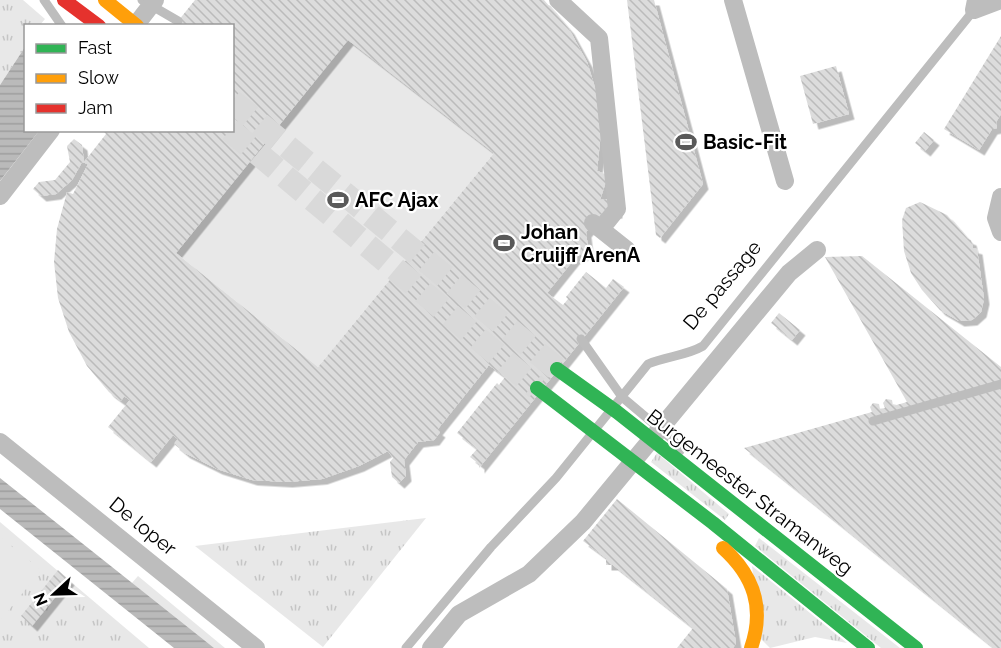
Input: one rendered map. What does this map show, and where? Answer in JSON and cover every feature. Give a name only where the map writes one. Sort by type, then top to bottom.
[{"type":"main road","points":[[64,0],[96,24]]},
{"type":"main road","points":[[105,0],[134,24]]},
{"type":"main road","name":"Burgemeester Stramanweg","points":[[557,369],[669,445],[697,475],[916,648]]},
{"type":"main road","points":[[537,388],[868,648]]},
{"type":"main road","points":[[696,511],[705,533],[735,558],[746,571],[761,620],[751,648]]},
{"type":"street","points":[[137,24],[155,0]]},
{"type":"street","points":[[558,0],[599,38],[617,209],[597,226],[627,250]]},
{"type":"street","points":[[733,0],[785,181]]},
{"type":"street","points":[[975,5],[1001,0]]},
{"type":"street","points":[[0,196],[49,132]]},
{"type":"street","points":[[1001,197],[996,218],[1001,232]]},
{"type":"street","points":[[431,648],[459,614],[529,574],[584,522],[789,273],[817,250]]},
{"type":"street","name":"De loper","points":[[0,441],[256,648]]},
{"type":"lane","points":[[44,0],[61,24]]},
{"type":"lane","points":[[142,0],[178,21]]},
{"type":"lane","name":"De passage","points":[[406,648],[491,547],[556,478],[648,364],[660,358],[692,352],[703,346],[975,5]]},
{"type":"lane","points":[[581,339],[622,397],[669,445]]},
{"type":"lane","points":[[873,421],[1001,384]]},
{"type":"green space","points":[[0,0],[23,0],[45,19],[41,24],[24,24],[24,49],[0,85]]},
{"type":"green space","name":"AFC Ajax","points":[[348,40],[494,153],[318,367],[176,253]]},
{"type":"green space","points":[[657,453],[729,514],[725,520],[651,462]]},
{"type":"green space","points":[[426,518],[323,647],[195,546]]},
{"type":"green space","points":[[0,522],[149,648],[0,648]]},
{"type":"green space","points":[[0,537],[41,570],[0,621]]},
{"type":"green space","points":[[759,538],[900,648],[881,648],[755,546]]},
{"type":"green space","points":[[752,566],[847,643],[815,637],[770,648],[761,639]]},
{"type":"green space","points":[[138,576],[225,648],[210,648],[131,584]]},
{"type":"shaded area","points":[[24,49],[24,132],[38,132],[0,181],[0,85]]},
{"type":"shaded area","points":[[0,478],[214,648],[174,648],[0,509]]},
{"type":"building","name":"Johan Cruijff ArenA","points":[[195,0],[544,0],[569,29],[587,62],[597,94],[601,132],[597,171],[608,175],[600,200],[615,198],[617,213],[601,214],[586,232],[588,248],[582,256],[579,253],[547,293],[563,305],[568,299],[566,297],[586,272],[606,288],[613,279],[624,287],[479,468],[479,464],[470,457],[477,449],[457,433],[497,383],[499,385],[505,377],[489,365],[437,430],[440,432],[434,440],[418,442],[404,460],[406,476],[399,483],[392,477],[390,462],[393,458],[388,451],[359,466],[322,479],[287,482],[252,480],[217,469],[185,453],[174,444],[178,439],[173,435],[151,462],[108,427],[130,400],[124,396],[121,401],[109,392],[87,366],[69,332],[58,298],[54,262],[57,229],[67,192],[73,194],[88,164],[82,162],[72,180],[56,194],[41,196],[33,189],[39,182],[55,180],[70,162],[67,146],[74,139],[82,145],[84,162],[106,134],[104,132],[234,132],[234,24],[176,24]],"holes":[[[348,40],[494,153],[318,367],[176,253]]]},
{"type":"building","points":[[627,0],[654,0],[703,184],[660,238],[656,235]]},
{"type":"building","points":[[1001,36],[1001,114],[996,122],[997,128],[992,129],[979,150],[944,129]]},
{"type":"building","points":[[836,66],[849,114],[813,124],[800,76]]},
{"type":"building","points":[[924,132],[934,140],[925,151],[915,143]]},
{"type":"building","points":[[920,202],[947,215],[971,240],[973,248],[977,249],[984,299],[981,312],[972,320],[959,321],[940,310],[922,290],[911,273],[904,251],[902,220],[906,208]]},
{"type":"building","points":[[862,256],[1001,367],[1001,648],[994,648],[744,448],[872,412],[870,407],[873,403],[879,404],[880,409],[885,408],[883,403],[886,399],[892,400],[893,406],[907,402],[825,257]]},
{"type":"building","points":[[779,313],[800,330],[792,340],[771,323]]},
{"type":"building","points":[[617,499],[727,589],[736,643],[733,648],[677,648],[693,628],[613,565],[606,565],[606,558],[583,541]]},
{"type":"building","points":[[58,570],[69,580],[32,626],[21,616]]},
{"type":"tunnel","points":[[234,103],[557,369]]},
{"type":"tunnel","points":[[232,132],[537,388]]},
{"type":"traffic: fast","points":[[557,369],[617,412],[916,648]]},
{"type":"traffic: fast","points":[[537,388],[713,523],[868,648]]},
{"type":"traffic: slow","points":[[105,0],[135,24]]},
{"type":"traffic: slow","points":[[723,548],[742,570],[754,594],[757,619],[751,648]]},
{"type":"traffic: jam","points":[[64,0],[96,24]]},
{"type":"place","name":"Basic-Fit","points":[[686,142]]},
{"type":"place","name":"AFC Ajax","points":[[338,200]]},
{"type":"place","name":"Johan Cruijff ArenA","points":[[504,243]]}]
